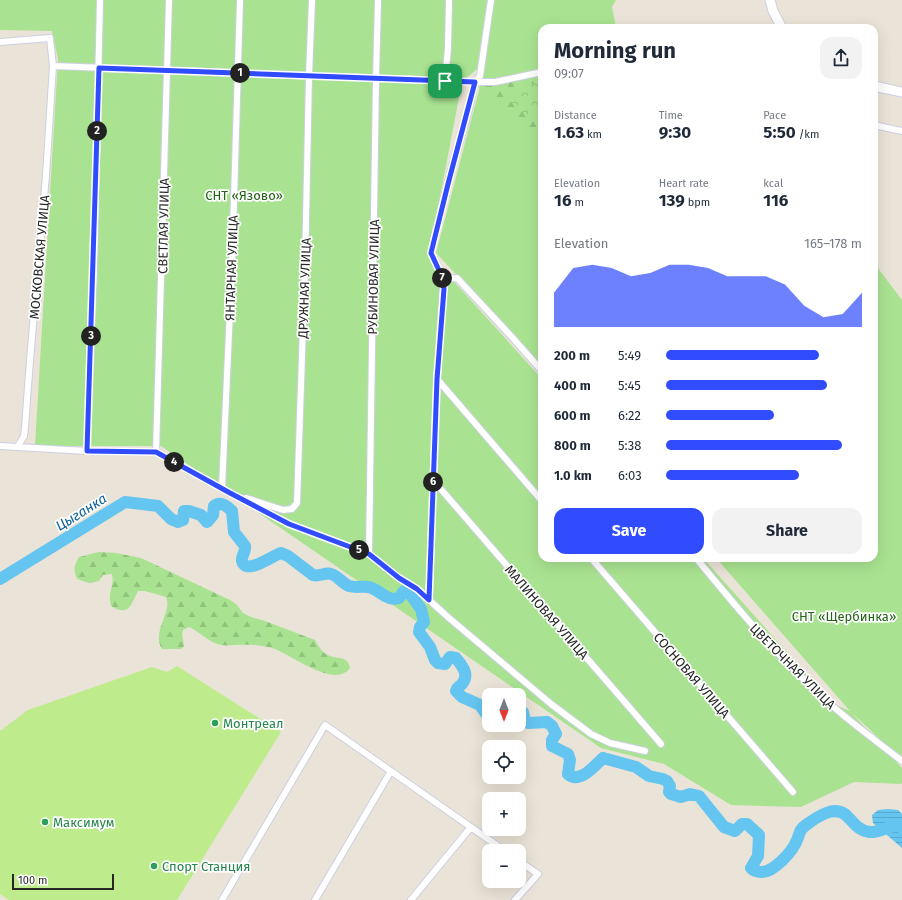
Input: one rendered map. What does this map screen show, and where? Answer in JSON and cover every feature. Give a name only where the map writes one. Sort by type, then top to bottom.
[{"type":"main road","points":[[770,0],[773,11],[780,24]]},
{"type":"main road","points":[[878,87],[902,92]]},
{"type":"street","points":[[87,451],[100,0]]},
{"type":"street","name":"СВЕТЛАЯ УЛИЦА","points":[[156,452],[169,0]]},
{"type":"street","name":"ЯНТАРНАЯ УЛИЦА","points":[[222,488],[232,257],[240,0]]},
{"type":"street","name":"ДРУЖНАЯ УЛИЦА","points":[[230,493],[283,510],[292,509],[297,503],[312,0]]},
{"type":"street","name":"РУБИНОВАЯ УЛИЦА","points":[[369,554],[378,0]]},
{"type":"street","points":[[445,81],[448,48],[449,0]]},
{"type":"street","points":[[429,600],[437,379],[444,289],[443,279],[431,253],[475,82],[480,76],[491,0]]},
{"type":"street","name":"МОСКОВСКАЯ УЛИЦА","points":[[0,42],[50,38],[53,66],[42,230],[25,427],[22,441],[18,446]]},
{"type":"street","points":[[53,66],[475,82],[495,82],[538,73]]},
{"type":"street","points":[[878,126],[902,131]]},
{"type":"street","points":[[443,279],[457,278],[538,366]]},
{"type":"street","points":[[437,379],[538,496]]},
{"type":"street","points":[[0,446],[87,451],[156,452],[289,524],[369,554],[399,578],[417,589],[551,704],[591,734],[610,743],[645,752]]},
{"type":"street","name":"МАЛИНОВАЯ УЛИЦА","points":[[433,480],[661,744]]},
{"type":"street","name":"СОСНОВАЯ УЛИЦА","points":[[594,562],[793,792]]},
{"type":"street","name":"ЦВЕТОЧНАЯ УЛИЦА","points":[[699,562],[752,626],[799,676],[841,713],[902,761]]},
{"type":"street","points":[[222,900],[325,725],[495,844]]},
{"type":"street","points":[[315,900],[391,771]]},
{"type":"street","points":[[411,900],[471,827]]},
{"type":"street","points":[[526,866],[538,874],[526,888]]},
{"type":"street","points":[[515,900],[526,888]]},
{"type":"green space","name":"СНТ «Язово»","points":[[0,0],[487,0],[477,69],[462,82],[429,254],[538,375],[538,562],[707,562],[833,704],[850,711],[902,768],[902,783],[854,782],[801,807],[731,805],[664,764],[601,748],[526,697],[526,688],[514,688],[161,446],[35,446],[58,59],[52,31],[0,30]]},
{"type":"green space","points":[[494,0],[616,0],[612,7],[615,24],[538,24],[538,361],[436,253],[484,71]]},
{"type":"green space","points":[[538,79],[538,142],[502,111],[478,87]]},
{"type":"green space","points":[[538,83],[538,105],[527,116],[507,98],[513,88]]},
{"type":"green space","name":"СНТ «Щербинка»","points":[[878,268],[902,300],[902,760],[850,711],[720,562],[878,562]]},
{"type":"green space","points":[[99,552],[116,553],[141,558],[232,601],[243,613],[251,617],[315,640],[325,653],[347,661],[350,668],[343,674],[334,675],[324,673],[275,649],[256,645],[216,644],[189,627],[183,630],[182,634],[184,646],[181,649],[162,649],[159,642],[159,635],[167,609],[166,597],[145,591],[138,591],[129,608],[126,610],[117,609],[111,606],[110,601],[113,582],[112,574],[103,575],[99,581],[89,583],[77,579],[75,568],[79,557]]},
{"type":"green space","points":[[177,666],[281,732],[177,900],[9,900],[0,894],[0,731],[28,710],[152,667],[167,672]]},
{"type":"water","points":[[878,810],[898,810],[902,814],[902,848],[873,823],[872,815]]},
{"type":"waterway","name":"Цыганка","points":[[0,579],[125,502],[158,506],[171,519],[178,522],[183,520],[184,511],[201,515],[207,522],[213,515],[214,506],[221,504],[232,511],[234,532],[245,546],[242,559],[244,565],[254,566],[281,553],[288,556],[313,575],[331,574],[349,586],[372,588],[387,597],[394,599],[399,598],[404,591],[408,591],[421,609],[424,622],[420,627],[419,632],[430,647],[435,660],[438,663],[445,664],[450,657],[456,658],[461,664],[465,673],[464,680],[456,691],[462,697],[480,705],[482,708]]},
{"type":"waterway","name":"Цыганка","points":[[526,722],[528,723],[547,722],[552,726],[556,734],[552,740],[552,746],[568,754],[570,760],[568,774],[573,777],[583,775],[592,769],[603,758],[636,767],[649,776],[667,781],[670,786],[669,792],[671,794],[681,797],[690,794],[699,796],[724,827],[735,831],[742,824],[747,824],[759,835],[758,856],[751,868],[755,871],[762,872],[772,869],[792,850],[802,828],[821,815],[832,811],[842,813],[859,828],[869,832],[898,825],[902,828]]},
{"type":"place","name":"Монтреал","points":[[215,723]]},
{"type":"place","name":"Максимум","points":[[45,822]]},
{"type":"place","name":"Спорт Станция","points":[[154,866]]},
{"type":"route","points":[[99,68],[238,72],[445,81],[475,82],[431,253],[443,279],[444,289],[437,379],[429,600],[417,589],[399,578],[369,554],[289,524],[156,452],[87,451],[99,68]]}]
